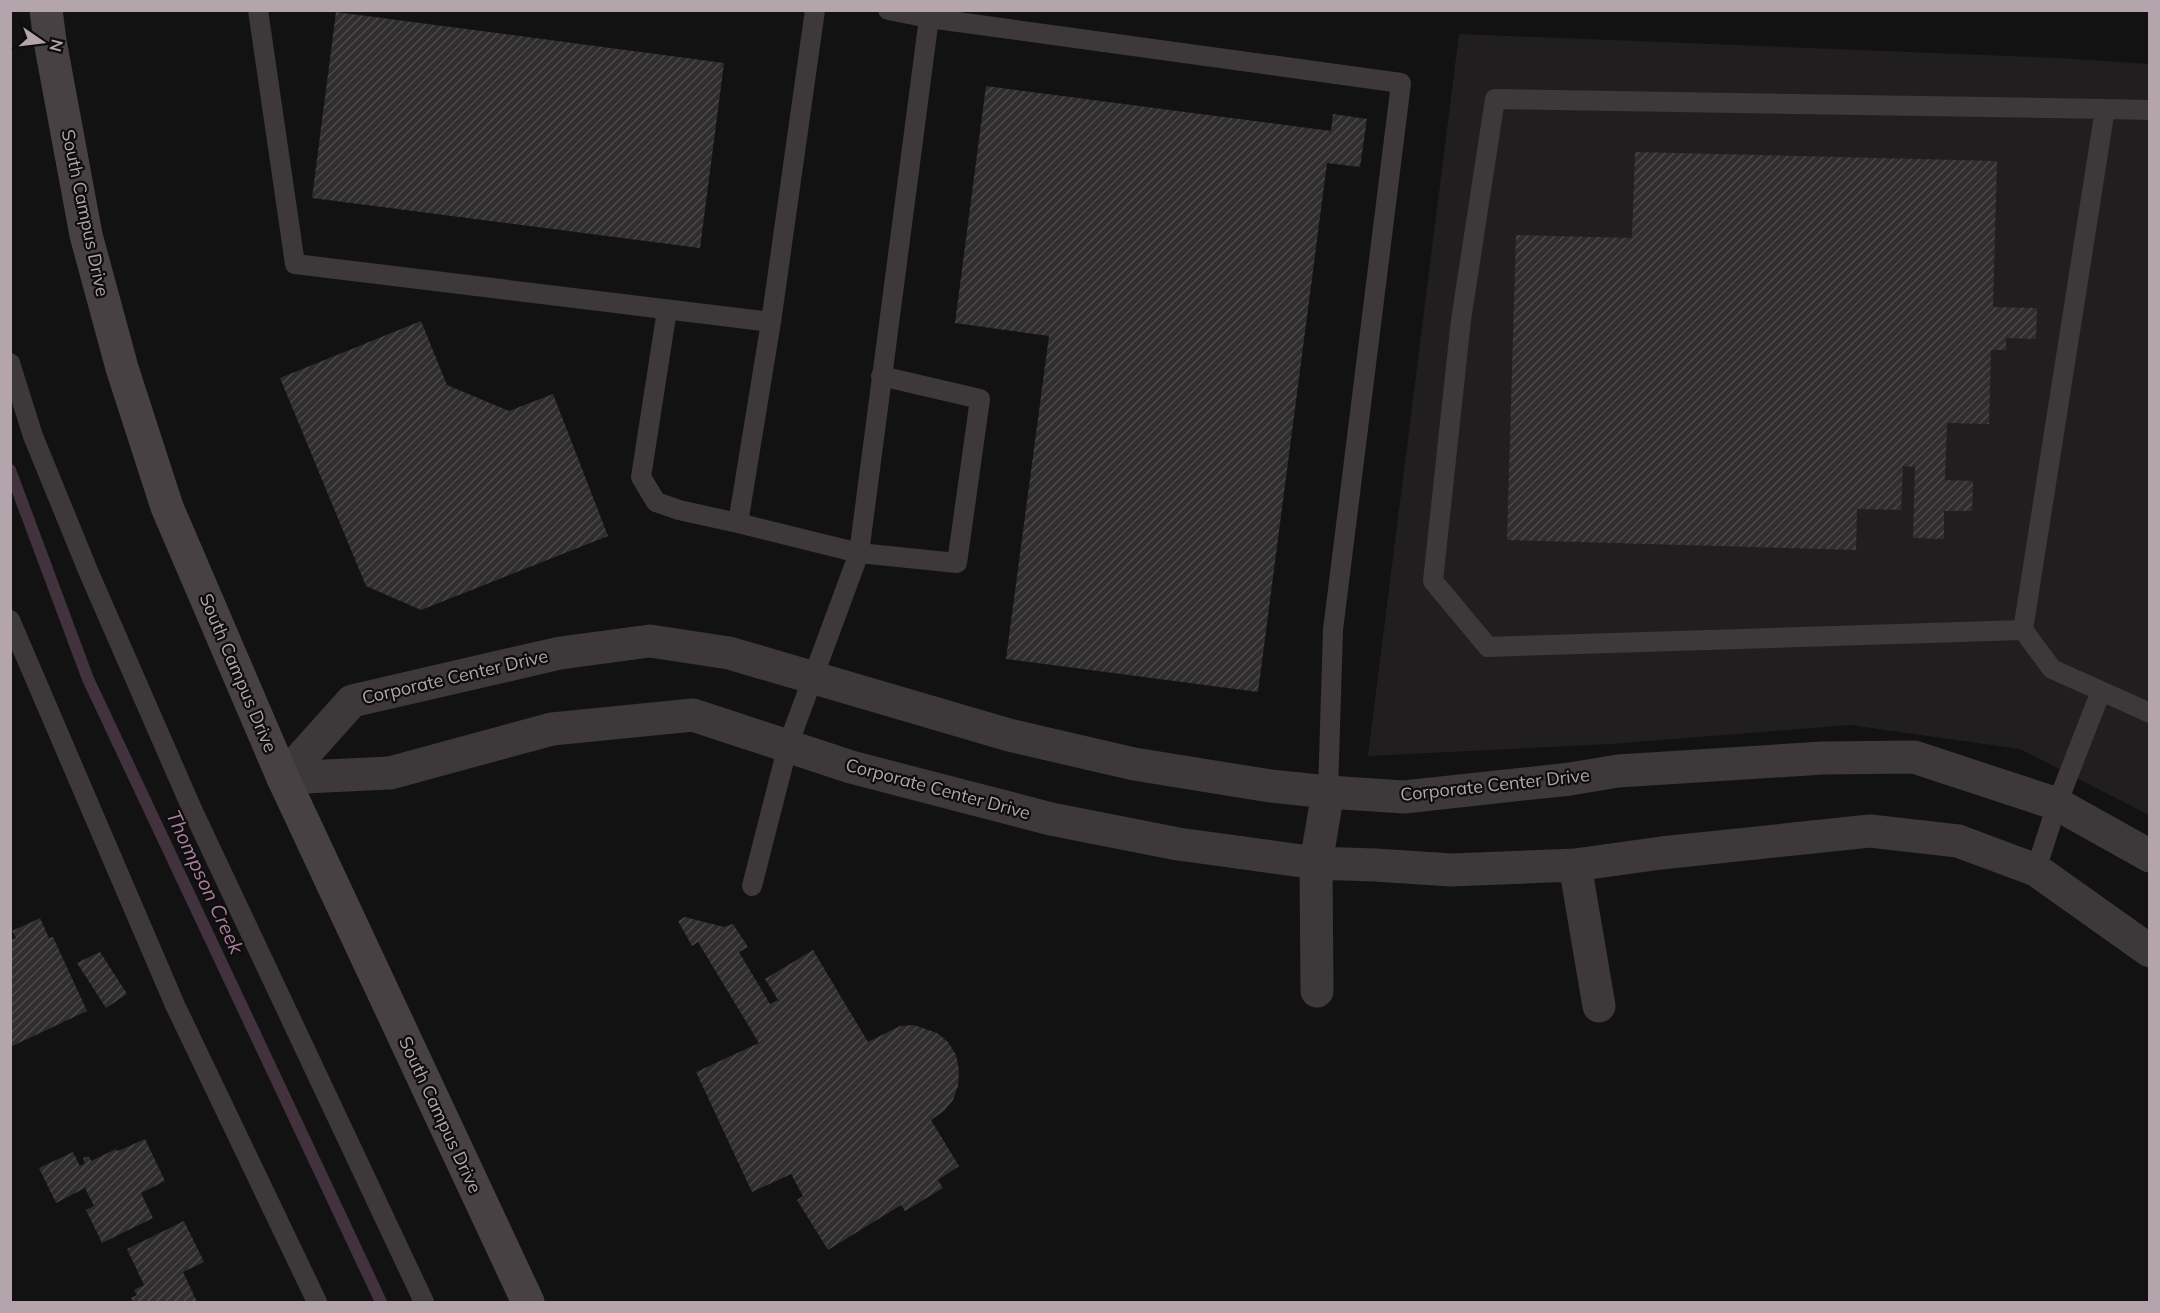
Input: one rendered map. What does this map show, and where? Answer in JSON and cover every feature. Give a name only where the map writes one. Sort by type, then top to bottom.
[{"type":"street","name":"South Campus Drive","points":[[46,10],[86,235],[122,368],[167,507],[283,778],[528,1302]]},
{"type":"street","name":"Corporate Center Drive","points":[[283,778],[352,701],[560,653],[650,641],[729,653],[814,676],[1009,735],[1134,764],[1270,786],[1328,792],[1404,797],[1570,779],[1618,771],[1823,758],[1914,757],[2057,804],[2150,856]]},
{"type":"street","name":"Corporate Center Drive","points":[[283,778],[390,772],[552,729],[693,715],[851,768],[1051,819],[1178,844],[1316,863],[1451,870],[1575,865],[1661,853],[1869,831],[1958,841],[2036,870],[2150,951]]},
{"type":"street","points":[[1317,991],[1316,863],[1328,792]]},
{"type":"street","points":[[1575,865],[1599,1006]]},
{"type":"lane","points":[[258,10],[295,264],[771,322]]},
{"type":"lane","points":[[738,523],[771,322],[815,10]]},
{"type":"lane","points":[[888,10],[929,18],[1401,83],[1333,630],[1328,792]]},
{"type":"lane","points":[[753,885],[788,746],[859,553],[929,18]]},
{"type":"lane","points":[[2023,630],[1488,647],[1433,581],[1461,320],[1495,99],[2150,110]]},
{"type":"lane","points":[[2105,109],[2023,630],[2052,669],[2150,713]]},
{"type":"lane","points":[[667,310],[641,477],[656,502],[679,510],[859,553],[957,563],[980,399],[881,376]]},
{"type":"lane","points":[[10,363],[33,436],[89,573],[187,798],[424,1302]]},
{"type":"lane","points":[[10,620],[174,1005],[317,1302]]},
{"type":"lane","points":[[2036,870],[2057,804],[2101,691]]},
{"type":"shaded area","points":[[1459,34],[2059,58],[2149,64],[2149,815],[2020,749],[1850,725],[1611,744],[1368,756]]},
{"type":"building","points":[[336,12],[724,63],[700,248],[312,198]]},
{"type":"building","points":[[986,86],[1331,131],[1333,114],[1367,119],[1360,167],[1327,163],[1258,692],[1006,659],[1049,336],[955,323]]},
{"type":"building","points":[[1635,152],[1997,161],[1993,307],[2037,308],[2036,339],[2006,338],[2006,350],[1991,350],[1989,424],[1947,423],[1945,480],[1973,481],[1972,511],[1944,511],[1944,539],[1913,538],[1915,467],[1903,466],[1901,510],[1857,509],[1856,550],[1507,540],[1516,235],[1632,238]]},
{"type":"building","points":[[421,321],[447,385],[509,411],[553,394],[608,536],[421,610],[366,586],[280,378]]},
{"type":"building","points":[[685,917],[724,927],[733,924],[748,947],[739,952],[770,1004],[778,1000],[765,979],[813,950],[868,1042],[900,1026],[914,1025],[937,1033],[948,1042],[956,1055],[959,1070],[958,1086],[953,1100],[944,1111],[931,1120],[959,1166],[938,1180],[943,1188],[905,1211],[901,1205],[828,1250],[797,1200],[803,1196],[791,1174],[752,1192],[696,1072],[759,1043],[698,942],[692,946],[678,921]]},
{"type":"building","points":[[40,918],[49,938],[53,937],[87,1011],[10,1047],[10,940],[16,938],[12,931]]},
{"type":"building","points":[[100,952],[127,994],[106,1008],[77,963]]},
{"type":"building","points":[[145,1139],[165,1181],[141,1193],[153,1218],[102,1243],[86,1210],[94,1206],[85,1188],[56,1203],[39,1168],[73,1152],[80,1166],[85,1163],[83,1158],[89,1156],[91,1161]]},
{"type":"building","points":[[184,1221],[204,1262],[183,1272],[197,1302],[133,1302],[131,1298],[137,1295],[134,1290],[144,1285],[127,1249]]},
{"type":"waterway","name":"Thompson Creek","points":[[10,470],[88,679],[381,1302]]}]
